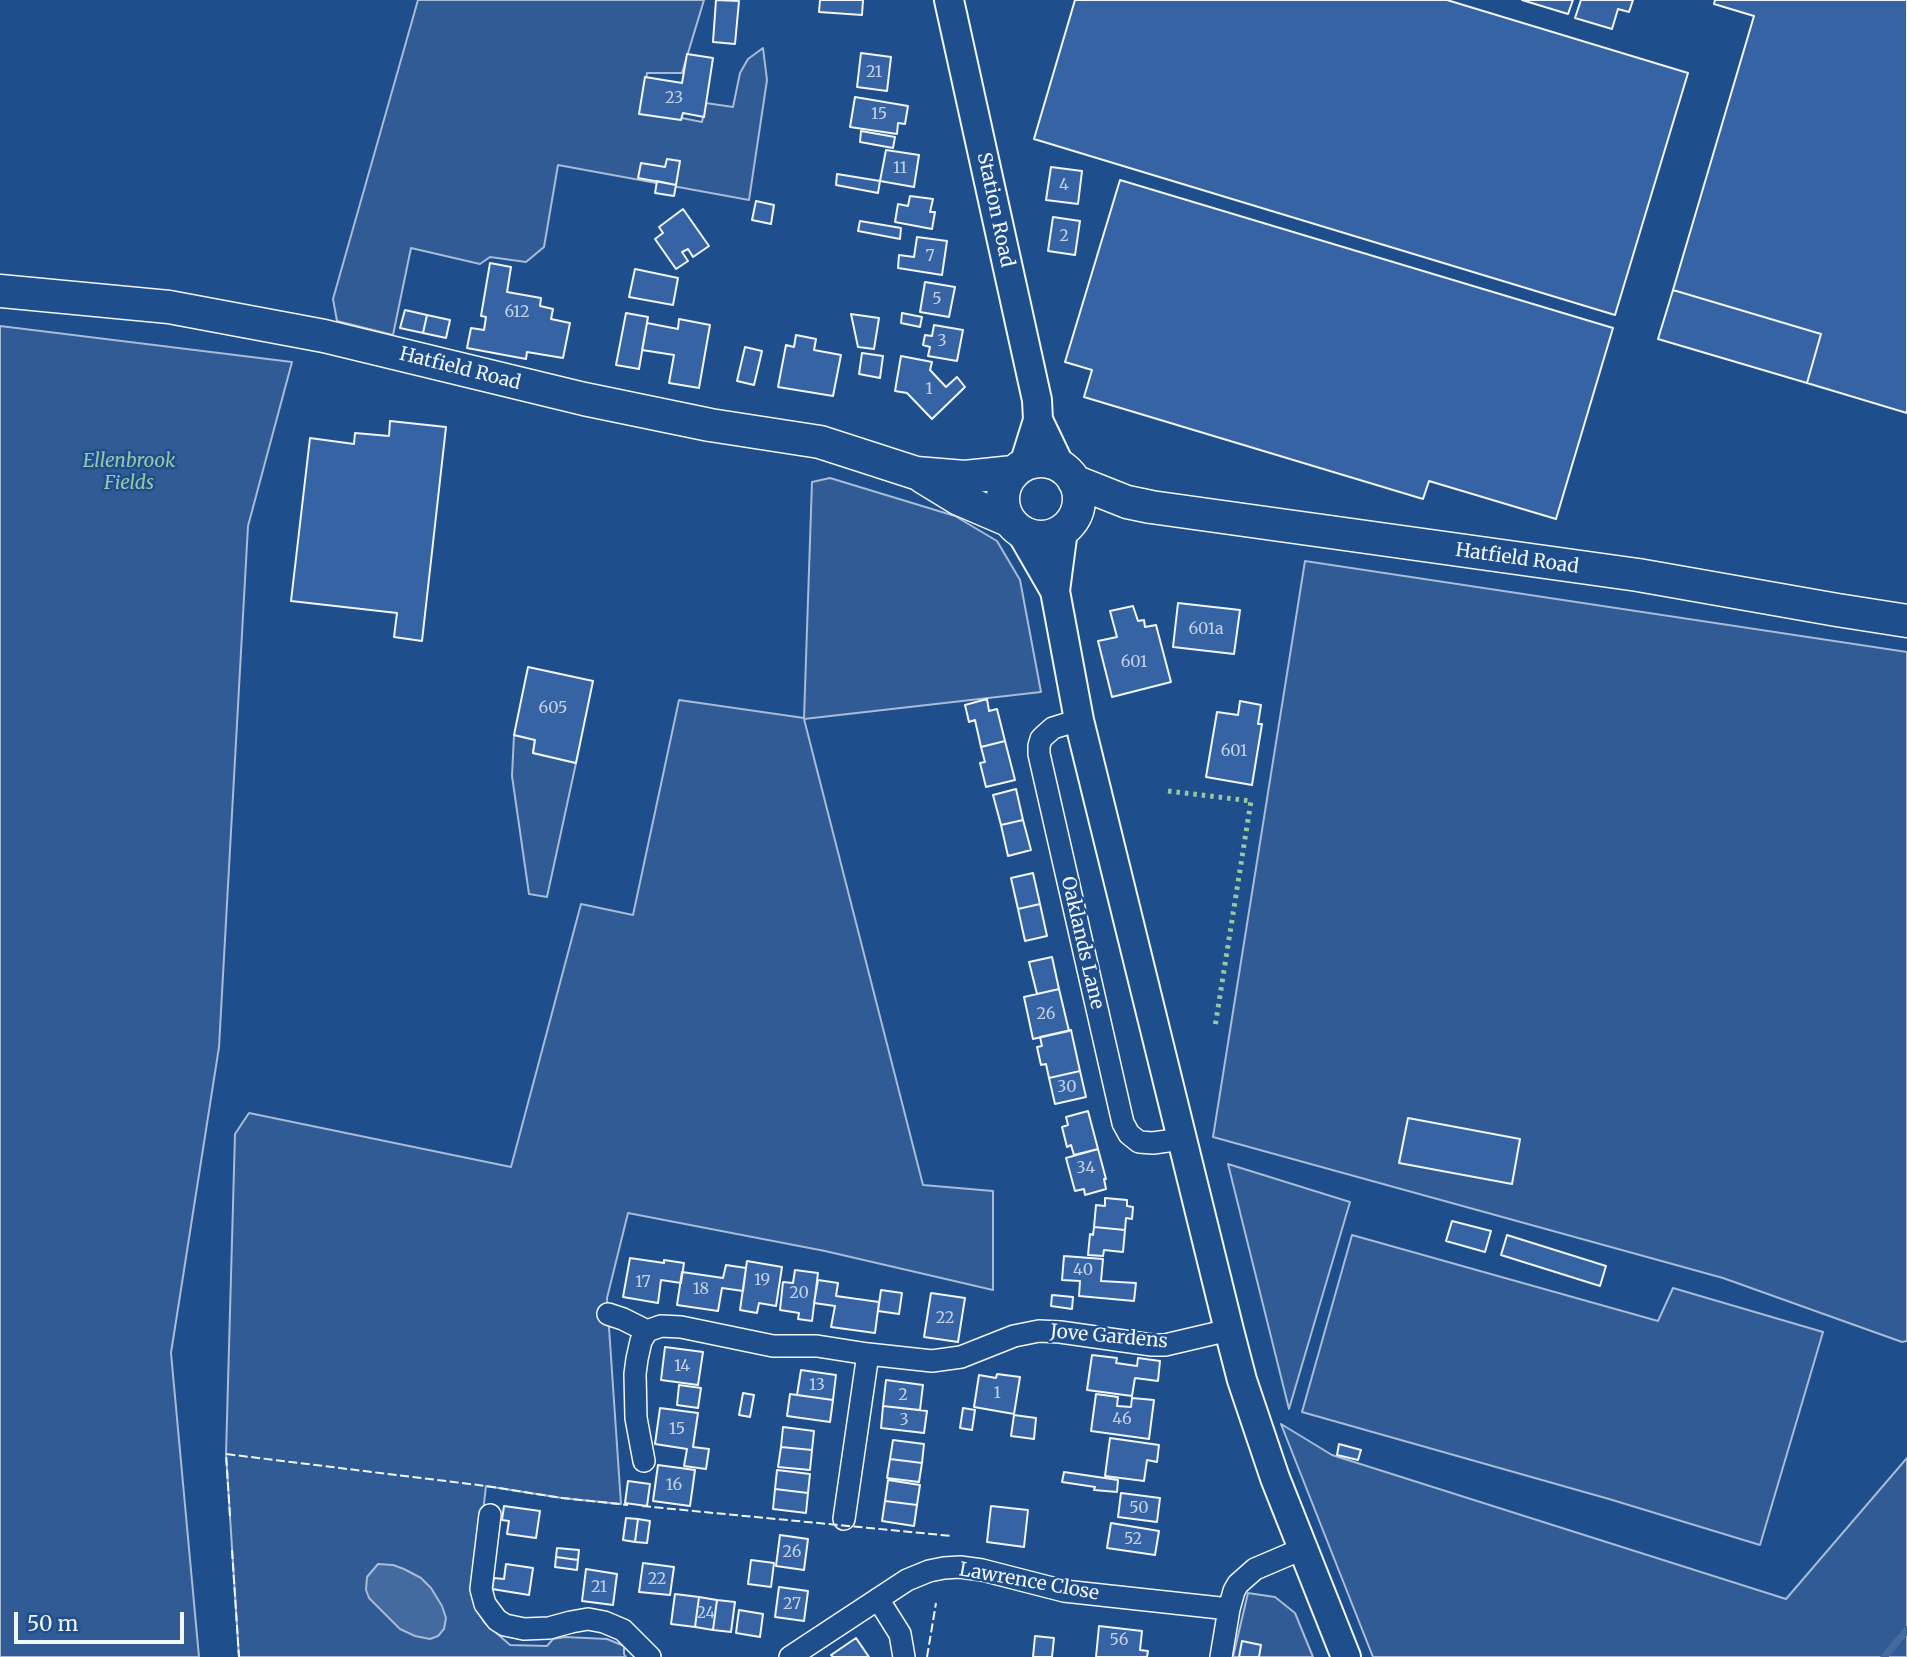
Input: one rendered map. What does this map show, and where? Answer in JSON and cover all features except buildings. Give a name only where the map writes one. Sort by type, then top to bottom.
[{"type":"main road","name":"Hatfield Road","points":[[0,291],[169,307],[324,337],[584,399],[710,425],[820,442],[916,472],[965,477],[1019,469]]},
{"type":"main road","points":[[1036,461],[1048,462],[1067,473],[1078,492],[1076,516],[1066,528],[1054,536],[1031,536],[1015,526],[1003,508],[1002,495],[1006,483],[1019,469],[1036,461]]},
{"type":"main road","name":"Hatfield Road","points":[[916,472],[960,499],[1015,526]]},
{"type":"main road","name":"Hatfield Road","points":[[1067,473],[1127,502],[1638,575],[1907,621]]},
{"type":"main road","name":"Hatfield Road","points":[[1066,528],[1099,510],[1127,502]]},
{"type":"street","name":"Station Road","points":[[949,0],[1037,400],[1038,420],[1019,469]]},
{"type":"street","name":"Station Road","points":[[1038,420],[1067,473]]},
{"type":"street","points":[[1015,526],[1055,591]]},
{"type":"street","points":[[1066,528],[1055,591],[1079,720],[1228,1330],[1261,1439],[1346,1657]]},
{"type":"street","name":"Oaklands Lane","points":[[1079,720],[1053,728],[1041,739],[1039,746],[1123,1123],[1129,1134],[1139,1142],[1182,1139]]},
{"type":"street","name":"Jove Gardens","points":[[608,1314],[647,1331],[669,1326],[773,1346],[817,1346],[917,1360],[947,1360],[976,1352],[1014,1336],[1039,1331],[1165,1345],[1228,1330]]},
{"type":"street","points":[[644,1461],[636,1418],[635,1374],[639,1349],[647,1331]]},
{"type":"street","points":[[844,1519],[868,1354]]},
{"type":"street","points":[[490,1515],[481,1589],[485,1604],[497,1620],[505,1625],[524,1629],[549,1628],[588,1619],[604,1622],[623,1630],[650,1657]]},
{"type":"street","points":[[1221,1657],[1234,1591],[1248,1574],[1302,1549]]},
{"type":"street","name":"Lawrence Close","points":[[790,1657],[907,1580],[929,1571],[960,1567],[1007,1575],[1064,1591],[1229,1609]]},
{"type":"street","points":[[878,1599],[900,1634],[904,1657]]},
{"type":"green space","points":[[418,0],[704,0],[682,73],[647,73],[641,110],[702,122],[706,103],[733,107],[740,73],[748,59],[763,48],[767,80],[749,200],[558,165],[544,247],[526,262],[490,257],[480,264],[411,248],[393,335],[337,321],[333,299]]},
{"type":"green space","name":"Ellenbrook Fields","points":[[0,326],[292,362],[248,526],[219,1047],[171,1353],[199,1657],[0,1657]]},
{"type":"green space","points":[[830,478],[955,516],[997,541],[1020,580],[1041,692],[804,719],[923,1185],[993,1191],[993,1290],[825,1251],[628,1213],[607,1298],[621,1504],[486,1486],[474,1591],[476,1608],[484,1622],[510,1645],[547,1646],[553,1639],[565,1637],[607,1639],[624,1646],[626,1657],[239,1657],[226,1454],[235,1134],[249,1113],[511,1167],[581,904],[633,915],[679,700],[804,718],[812,482]]},
{"type":"green space","points":[[1305,561],[1907,652],[1907,1341],[1902,1342],[1723,1278],[1213,1137]]},
{"type":"green space","points":[[514,735],[535,740],[533,753],[576,763],[547,897],[529,894],[512,776]]},
{"type":"green space","points":[[1228,1164],[1350,1202],[1289,1409]]},
{"type":"green space","points":[[1352,1235],[1658,1321],[1673,1288],[1823,1332],[1760,1545],[1302,1412]]},
{"type":"green space","points":[[1281,1424],[1332,1455],[1786,1599],[1907,1458],[1907,1657],[1373,1657]]},
{"type":"green space","points":[[1248,1593],[1275,1597],[1295,1613],[1313,1657],[1233,1657]]},
{"type":"shaded area","points":[[378,1564],[404,1569],[421,1578],[431,1588],[446,1618],[444,1629],[438,1636],[430,1639],[400,1629],[369,1598],[366,1590],[367,1577]]},
{"type":"waterway","points":[[1884,1657],[1907,1630]]},
{"type":"hedge","points":[[1168,791],[1251,801],[1215,1027]]},
{"type":"fence","points":[[230,1516],[226,1454],[628,1505]]},
{"type":"fence","points":[[642,1506],[952,1536]]},
{"type":"fence","points":[[232,1550],[239,1657]]},
{"type":"fence","points":[[927,1657],[936,1603]]}]
